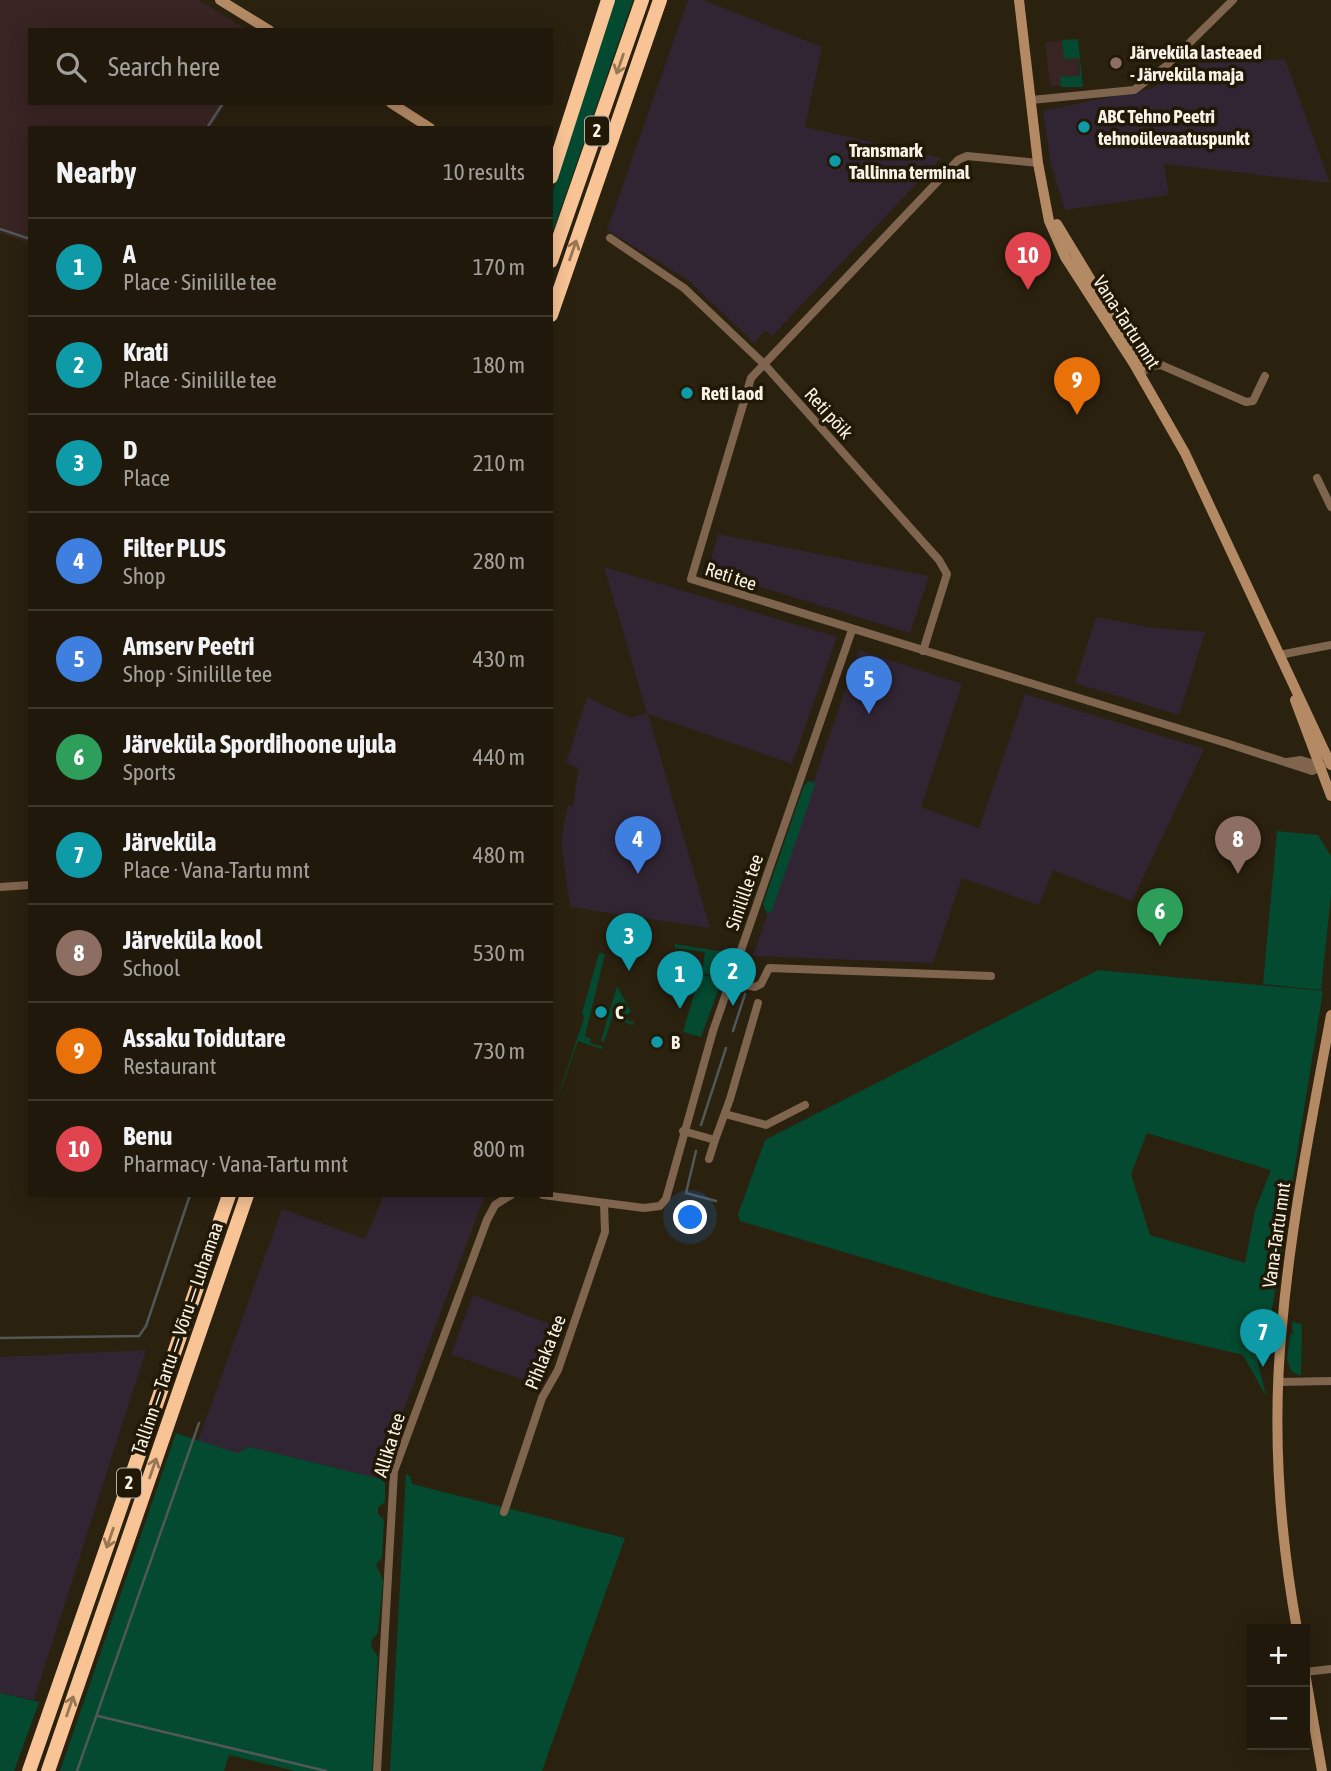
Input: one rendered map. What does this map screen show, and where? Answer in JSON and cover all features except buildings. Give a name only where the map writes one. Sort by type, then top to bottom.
[{"type":"highway","points":[[553,171],[608,0]]},
{"type":"highway","name":"2","points":[[553,255],[642,0]]},
{"type":"highway","name":"2","points":[[553,309],[660,0]]},
{"type":"highway","name":"Tallinn — Tartu — Võru — Luhamaa","points":[[29,1771],[228,1197]]},
{"type":"highway","name":"Tallinn — Tartu — Võru — Luhamaa","points":[[48,1771],[246,1197]]},
{"type":"street","points":[[220,0],[266,28]]},
{"type":"street","points":[[230,0],[273,28]]},
{"type":"street","name":"Vana-Tartu mnt","points":[[1019,0],[1038,163],[1049,221],[1065,257],[1140,374],[1185,453]]},
{"type":"street","points":[[1031,100],[1134,90],[1165,67],[1233,0]]},
{"type":"street","points":[[394,105],[427,126]]},
{"type":"street","name":"Reti tee","points":[[1038,163],[967,156],[958,160],[751,378],[691,579],[1312,771],[1328,765]]},
{"type":"street","name":"Vana-Tartu mnt","points":[[1047,206],[1082,270],[1146,370],[1168,412],[1328,765],[1331,796]]},
{"type":"street","name":"Reti põik","points":[[610,238],[684,288],[764,365],[939,560],[947,574],[923,651]]},
{"type":"street","points":[[1146,370],[1161,365],[1246,402],[1253,401],[1265,376]]},
{"type":"street","points":[[1317,478],[1331,507]]},
{"type":"street","name":"Sinilille tee","points":[[604,1203],[644,1208],[660,1206],[670,1189],[683,1131],[730,982],[852,630]]},
{"type":"street","points":[[1279,655],[1331,645]]},
{"type":"street","points":[[0,887],[28,885]]},
{"type":"street","points":[[730,982],[755,987],[761,984],[769,968],[991,976]]},
{"type":"street","points":[[709,1159],[758,1003]]},
{"type":"street","name":"Vana-Tartu mnt","points":[[1296,1624],[1286,1559],[1279,1482],[1279,1382],[1283,1314],[1304,1160],[1331,1016]]},
{"type":"street","points":[[725,1114],[766,1125],[805,1105]]},
{"type":"street","points":[[683,1131],[715,1140]]},
{"type":"street","points":[[553,1196],[604,1203]]},
{"type":"street","name":"Allika tee","points":[[377,1771],[394,1471],[487,1220],[495,1205],[508,1197]]},
{"type":"street","name":"Pihlaka tee","points":[[504,1512],[542,1398],[562,1361],[605,1232],[604,1203]]},
{"type":"street","points":[[1279,1382],[1331,1381]]},
{"type":"street","points":[[1310,1672],[1331,1669]]},
{"type":"street","points":[[1307,1687],[1322,1771]]},
{"type":"shaded area","points":[[0,0],[199,0],[244,28],[28,28],[28,105],[225,105],[212,126],[28,126],[28,242],[0,233]]},
{"type":"shaded area","points":[[688,0],[703,0],[822,47],[805,127],[941,158],[772,336],[765,330],[754,343],[688,280],[607,230]]},
{"type":"shaded area","points":[[1077,39],[1080,84],[1050,86],[1045,42]]},
{"type":"shaded area","points":[[1285,59],[1330,183],[1164,164],[1169,195],[1065,210],[1051,165],[1043,111],[1153,88],[1182,64]]},
{"type":"shaded area","points":[[718,534],[929,576],[910,633],[708,571]]},
{"type":"shaded area","points":[[604,567],[837,637],[792,764],[648,714],[710,928],[570,907],[561,840],[568,805],[573,806],[579,768],[566,763],[587,697],[631,718],[647,713]]},
{"type":"shaded area","points":[[1096,617],[1154,628],[1205,632],[1179,715],[1075,683]]},
{"type":"shaded area","points":[[859,650],[962,684],[921,807],[979,828],[1025,694],[1204,749],[1132,901],[1053,870],[1039,905],[962,878],[933,963],[753,956]]},
{"type":"shaded area","points":[[383,1197],[484,1197],[389,1449],[381,1479],[250,1447],[237,1453],[198,1441],[282,1209],[365,1239]]},
{"type":"shaded area","points":[[473,1295],[560,1328],[540,1386],[451,1354]]},
{"type":"shaded area","points":[[146,1350],[34,1700],[0,1693],[0,1357]]},
{"type":"green space","points":[[615,0],[633,0],[553,231],[553,191]]},
{"type":"green space","points":[[1078,39],[1083,87],[1061,87],[1060,77],[1080,76],[1079,58],[1064,59],[1062,40]]},
{"type":"green space","points":[[811,780],[811,784],[813,781],[815,785],[772,911],[767,914],[763,904],[804,785]]},
{"type":"green space","points":[[1277,831],[1318,835],[1331,856],[1331,895],[1321,990],[1263,984]]},
{"type":"green space","points":[[675,944],[724,952],[729,958],[722,978],[702,973],[705,952],[675,948]]},
{"type":"green space","points":[[599,953],[605,954],[585,1036],[591,1039],[590,1043],[603,1047],[602,1049],[578,1041],[553,1111],[584,1018],[582,1013]]},
{"type":"green space","points":[[1098,970],[1323,991],[1264,1359],[1257,1359],[1266,1396],[1243,1355],[991,1296],[740,1221],[738,1214],[765,1140]],"holes":[[[1147,1133],[1271,1170],[1255,1210],[1245,1263],[1150,1235],[1131,1174]]]},
{"type":"green space","points":[[700,974],[722,980],[701,1037],[683,1032]]},
{"type":"green space","points":[[617,986],[631,1012],[626,1015],[629,1022],[634,1021],[633,1025],[612,1018],[604,1042],[601,1041]]},
{"type":"green space","points":[[1292,1322],[1302,1324],[1301,1376],[1292,1372],[1287,1360],[1290,1334],[1293,1334]]},
{"type":"green space","points":[[176,1433],[237,1453],[250,1447],[381,1479],[385,1483],[385,1502],[378,1507],[378,1514],[384,1520],[382,1558],[376,1564],[383,1580],[378,1633],[371,1646],[378,1657],[372,1771],[295,1771],[229,1755],[224,1771],[60,1771]]},
{"type":"green space","points":[[406,1474],[410,1476],[412,1484],[625,1538],[542,1771],[390,1771]]},
{"type":"green space","points":[[0,1693],[39,1702],[14,1771],[0,1771]]},
{"type":"waterway","points":[[208,126],[222,105]]},
{"type":"waterway","points":[[0,229],[28,238]]},
{"type":"waterway","points":[[751,980],[753,970]]},
{"type":"waterway","points":[[733,1031],[745,994]]},
{"type":"waterway","points":[[701,1125],[726,1048]]},
{"type":"waterway","points":[[696,1151],[686,1193],[716,1201]]},
{"type":"waterway","points":[[0,1338],[139,1336],[146,1326],[189,1197]]},
{"type":"waterway","points":[[77,1771],[199,1423]]},
{"type":"waterway","points":[[98,1716],[326,1771]]},
{"type":"place","name":"Järveküla lasteaed - Järveküla maja","points":[[1116,63]]},
{"type":"place","name":"ABC Tehno Peetri tehnoülevaatuspunkt","points":[[1084,127]]},
{"type":"place","name":"Transmark Tallinna terminal","points":[[835,161]]},
{"type":"place","name":"Benu","points":[[1028,290]]},
{"type":"place","name":"Reti laod","points":[[687,393]]},
{"type":"place","name":"Assaku Toidutare","points":[[1077,415]]},
{"type":"place","name":"Amserv Peetri","points":[[869,714]]},
{"type":"place","name":"Filter PLUS","points":[[638,874]]},
{"type":"place","name":"Järveküla kool","points":[[1238,874]]},
{"type":"place","name":"Järveküla Spordihoone ujula","points":[[1160,946]]},
{"type":"place","name":"D","points":[[629,971]]},
{"type":"place","name":"Krati","points":[[733,1006]]},
{"type":"place","name":"A","points":[[680,1009]]},
{"type":"place","name":"C","points":[[601,1012]]},
{"type":"place","name":"B","points":[[657,1042]]},
{"type":"place","name":"Järveküla","points":[[1263,1367]]}]
